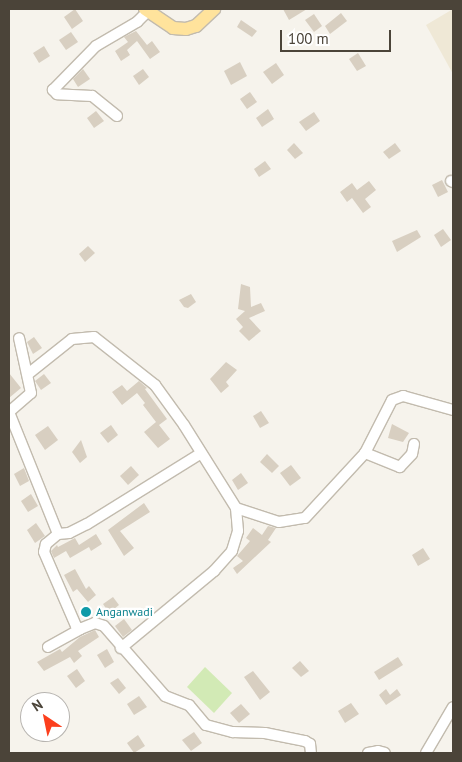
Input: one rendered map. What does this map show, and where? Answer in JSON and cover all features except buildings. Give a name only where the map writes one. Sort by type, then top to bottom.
[{"type":"main road","points":[[147,10],[173,28],[186,29],[196,26],[214,9]]},
{"type":"street","points":[[117,116],[92,96],[57,94],[53,90],[96,46],[137,22],[147,10]]},
{"type":"street","points":[[28,374],[72,339],[94,337],[154,385],[184,426],[236,508],[238,531],[232,551],[214,571],[121,648]]},
{"type":"street","points":[[19,338],[31,393],[9,412],[58,534]]},
{"type":"street","points":[[236,508],[279,522],[305,518],[365,452],[392,400],[403,396],[453,410]]},
{"type":"street","points":[[365,452],[400,467],[412,454],[414,444]]},
{"type":"street","points":[[80,629],[72,620],[44,552],[46,544],[58,534],[69,533],[87,524],[200,454]]},
{"type":"street","points":[[48,647],[80,629],[96,623],[104,626],[121,648],[142,666],[165,696],[189,705],[206,725],[233,732],[265,733],[305,741],[310,744],[311,753]]},
{"type":"street","points":[[426,753],[453,707]]},
{"type":"street","points":[[368,753],[378,751],[385,753]]},
{"type":"shaded area","points":[[453,9],[453,74],[426,25]]},
{"type":"green space","points":[[205,667],[232,693],[214,713],[187,687]]},
{"type":"place","name":"Anganwadi","points":[[86,612]]}]
